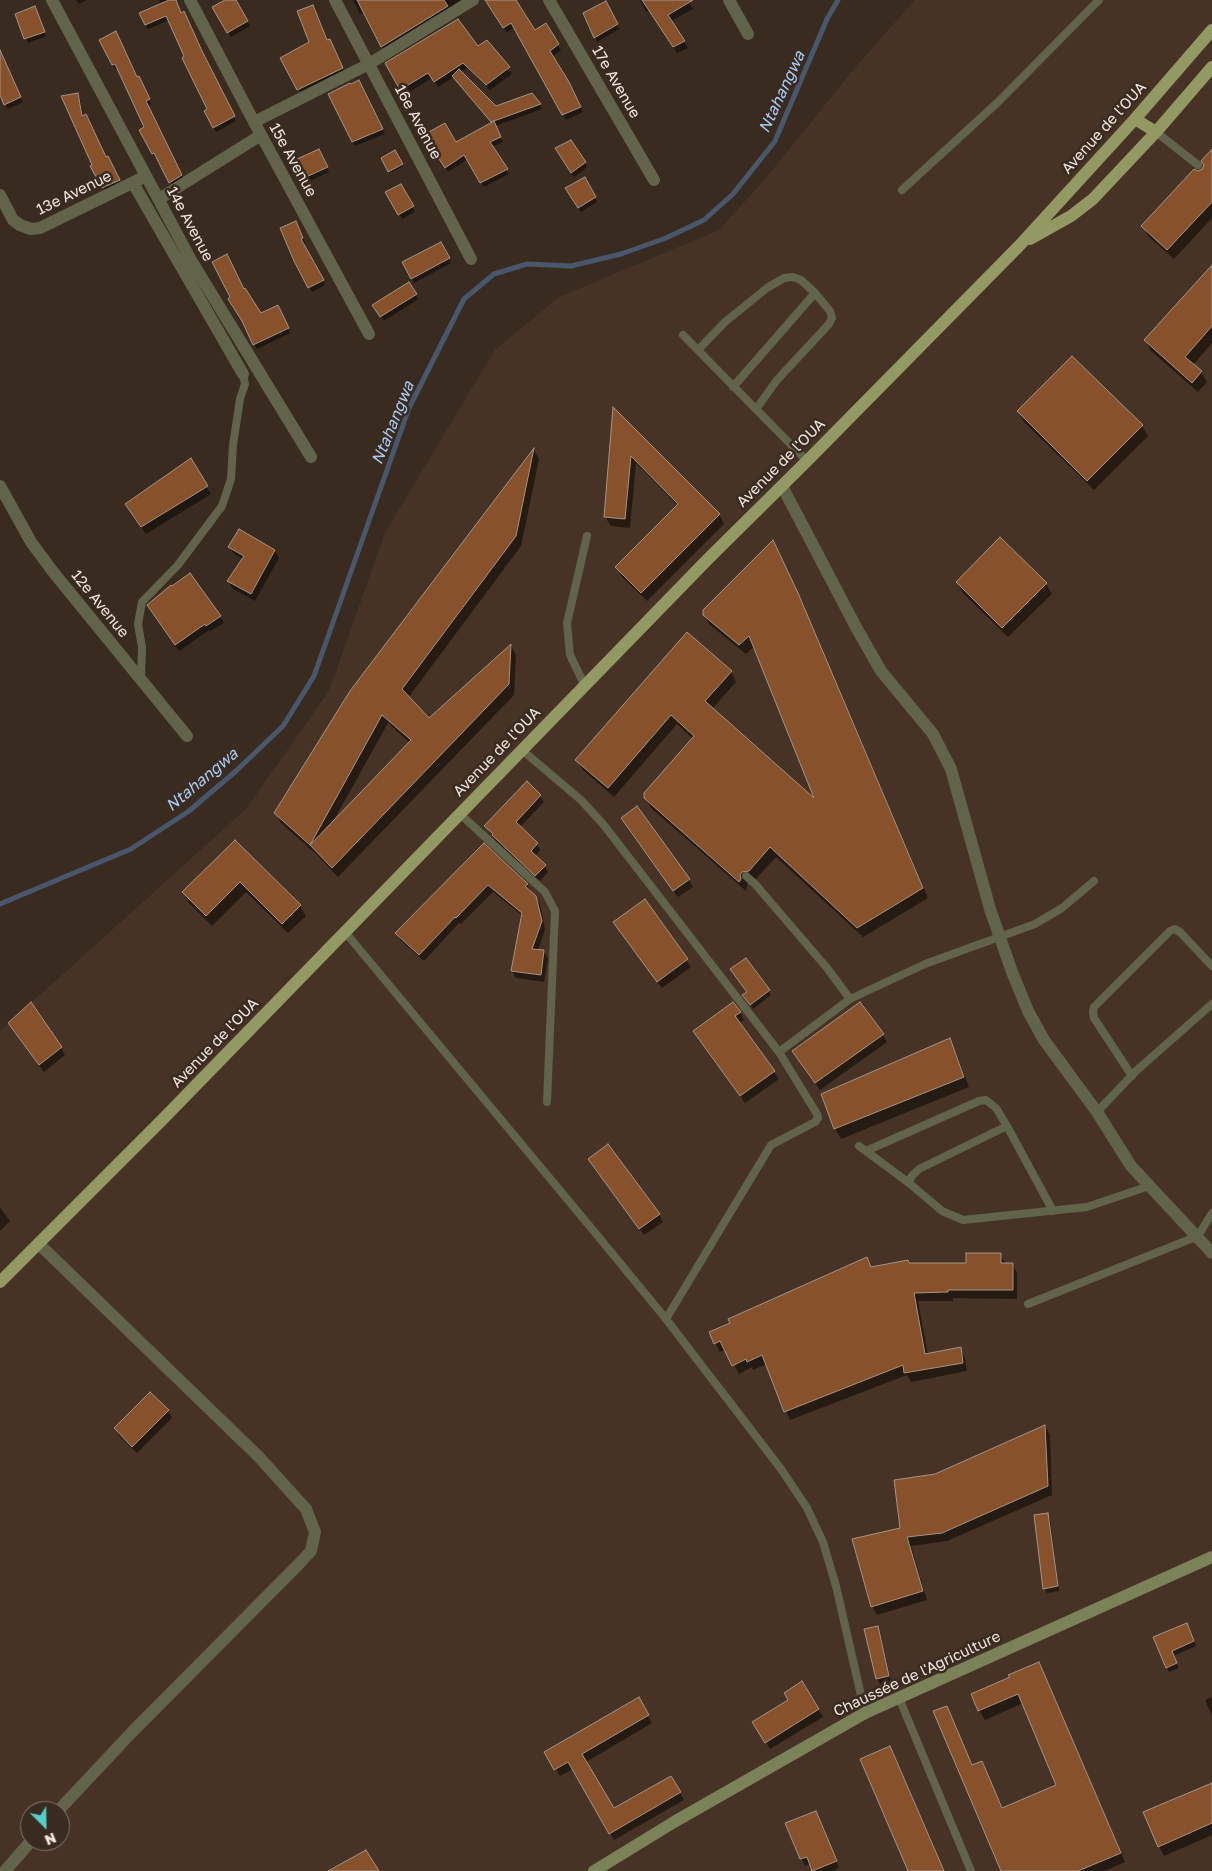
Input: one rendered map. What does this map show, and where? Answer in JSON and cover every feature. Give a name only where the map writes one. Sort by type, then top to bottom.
[{"type":"main road","name":"Avenue de l'OUA","points":[[0,1282],[163,1119],[708,559],[1019,246],[1135,119],[1212,30]]},
{"type":"main road","name":"Avenue de l'OUA","points":[[1019,246],[1071,216],[1093,199],[1156,132],[1212,66]]},
{"type":"main road","points":[[1135,119],[1156,132]]},
{"type":"street","name":"14e Avenue","points":[[52,0],[209,291],[311,457]]},
{"type":"street","name":"15e Avenue","points":[[190,0],[261,135],[370,334]]},
{"type":"street","name":"16e Avenue","points":[[335,0],[471,258]]},
{"type":"street","points":[[254,122],[369,64],[473,0]]},
{"type":"street","name":"17e Avenue","points":[[549,0],[654,180]]},
{"type":"street","points":[[729,0],[748,34]]},
{"type":"street","points":[[158,199],[261,135]]},
{"type":"street","name":"13e Avenue","points":[[0,195],[13,220],[20,226],[31,229],[40,228],[147,176]]},
{"type":"street","points":[[133,183],[243,374]]},
{"type":"street","name":"12e Avenue","points":[[0,486],[31,542],[54,573],[187,736]]},
{"type":"street","points":[[782,486],[876,662],[932,734],[951,769],[990,909],[1028,1011],[1044,1040],[1096,1112],[1131,1166],[1212,1253]]},
{"type":"street","points":[[39,1244],[259,1457],[306,1509],[315,1532],[311,1551],[133,1730],[67,1801]]},
{"type":"street","name":"Chaussée de l'Agriculture","points":[[594,1871],[674,1822],[865,1713],[1212,1557]]},
{"type":"street","points":[[5,1871],[23,1851]]},
{"type":"lane","points":[[902,190],[997,103],[1068,34],[1099,0]]},
{"type":"lane","points":[[1156,132],[1198,165]]},
{"type":"lane","points":[[698,350],[725,322],[766,288],[784,278],[793,277],[801,280],[815,293],[830,310],[832,318],[829,324],[777,380],[756,409]]},
{"type":"lane","points":[[734,387],[815,293]]},
{"type":"lane","points":[[683,335],[807,461]]},
{"type":"lane","points":[[141,680],[142,647],[138,624],[142,602],[178,565],[222,506],[231,479],[233,445],[240,399],[245,384],[243,374]]},
{"type":"lane","points":[[584,686],[570,655],[568,623],[587,536]]},
{"type":"lane","points":[[522,750],[581,800],[603,824],[779,1052],[817,1114],[818,1118],[815,1122],[771,1145],[666,1320]]},
{"type":"lane","points":[[460,814],[545,892],[555,911],[548,1102]]},
{"type":"lane","points":[[746,876],[755,884],[850,999]]},
{"type":"lane","points":[[779,1052],[850,999],[925,964],[1035,924],[1062,908],[1094,882]]},
{"type":"lane","points":[[1132,1076],[1094,1018],[1094,1007],[1170,931],[1175,929],[1212,966]]},
{"type":"lane","points":[[345,932],[666,1320],[781,1469],[807,1508],[823,1542],[834,1577],[865,1713]]},
{"type":"lane","points":[[1096,1112],[1132,1076],[1212,1004]]},
{"type":"lane","points":[[866,1151],[979,1100],[986,1100],[1007,1126],[1052,1210]]},
{"type":"lane","points":[[909,1182],[918,1169],[1007,1126]]},
{"type":"lane","points":[[858,1146],[909,1182],[942,1211],[963,1220],[1087,1207],[1149,1186]]},
{"type":"lane","points":[[1028,1304],[1198,1236],[1212,1214]]},
{"type":"lane","points":[[899,1698],[972,1871]]},
{"type":"shaded area","points":[[915,0],[1212,0],[1212,1871],[0,1871],[0,1031],[246,809],[329,691],[385,533],[495,350],[559,297],[719,230],[765,179],[859,63]]},
{"type":"building","points":[[169,0],[176,0],[181,13],[184,11],[235,116],[213,128],[204,111],[207,109],[182,58],[184,56],[166,16],[145,25],[139,13]]},
{"type":"building","points":[[225,0],[236,0],[248,21],[227,33],[212,7]]},
{"type":"building","points":[[357,0],[444,0],[448,6],[381,47]]},
{"type":"building","points":[[485,0],[516,0],[535,30],[546,23],[559,44],[550,51],[569,82],[581,107],[562,115],[511,23],[503,28]]},
{"type":"building","points":[[642,0],[693,0],[668,15],[685,41],[673,47]]},
{"type":"building","points":[[606,1],[618,24],[594,38],[583,13]]},
{"type":"building","points":[[313,5],[327,40],[330,39],[343,68],[297,90],[280,58],[309,42],[297,11]]},
{"type":"building","points":[[35,6],[45,32],[24,39],[15,14]]},
{"type":"building","points":[[458,19],[478,46],[487,40],[510,67],[486,85],[463,63],[434,82],[428,73],[400,90],[385,63]]},
{"type":"building","points":[[116,31],[137,77],[139,76],[150,99],[146,101],[182,175],[169,183],[154,153],[152,154],[139,130],[144,127],[115,64],[112,65],[99,40]]},
{"type":"building","points":[[0,50],[21,97],[4,105],[0,95]]},
{"type":"building","points":[[459,69],[496,106],[532,93],[541,104],[491,122],[452,76]]},
{"type":"building","points":[[359,80],[383,129],[352,142],[328,94]]},
{"type":"building","points":[[78,93],[82,116],[86,114],[106,157],[108,156],[120,180],[102,188],[90,166],[92,165],[61,96]]},
{"type":"building","points":[[494,121],[501,137],[490,142],[508,169],[480,183],[464,155],[445,168],[431,147],[433,145],[427,133],[445,123],[456,142]]},
{"type":"building","points":[[571,140],[586,162],[571,173],[555,148]]},
{"type":"building","points":[[319,149],[328,167],[304,178],[295,160]]},
{"type":"building","points":[[1212,149],[1212,202],[1167,250],[1141,226],[1194,169],[1198,171],[1202,169],[1204,165],[1201,161]]},
{"type":"building","points":[[395,150],[403,164],[388,172],[381,158]]},
{"type":"building","points":[[585,177],[596,197],[578,208],[565,188]]},
{"type":"building","points":[[401,184],[414,206],[398,215],[385,192]]},
{"type":"building","points":[[296,221],[303,238],[301,239],[324,280],[308,288],[280,228]]},
{"type":"building","points":[[441,242],[450,258],[411,279],[402,262]]},
{"type":"building","points":[[227,254],[244,289],[261,313],[278,305],[289,328],[253,345],[242,321],[228,299],[230,297],[212,262]]},
{"type":"building","points":[[1212,265],[1212,326],[1185,357],[1202,371],[1192,383],[1144,340]]},
{"type":"building","points":[[409,282],[417,294],[380,317],[372,305]]},
{"type":"building","points":[[1072,356],[1143,425],[1087,481],[1017,411]]},
{"type":"building","points":[[613,407],[720,514],[641,593],[615,567],[678,504],[631,456],[625,519],[604,517]]},
{"type":"building","points":[[534,448],[516,536],[402,689],[429,718],[511,644],[509,684],[332,868],[310,845],[274,813],[350,691]],"holes":[[[382,715],[411,740],[310,845]]]},
{"type":"building","points":[[191,458],[208,486],[141,527],[125,504]]},
{"type":"building","points":[[239,529],[275,550],[251,594],[227,581],[244,556],[228,547]]},
{"type":"building","points":[[1000,537],[1047,583],[1002,628],[956,582]]},
{"type":"building","points":[[773,540],[798,593],[923,888],[857,928],[770,847],[749,871],[742,872],[739,882],[644,798],[644,793],[694,736],[671,715],[608,788],[575,760],[687,632],[732,671],[705,701],[814,798],[749,636],[739,645],[703,615],[703,610]]},
{"type":"building","points":[[190,573],[221,616],[206,626],[205,624],[175,645],[147,605],[171,585]]},
{"type":"building","points":[[527,781],[541,795],[516,822],[538,843],[531,851],[546,865],[535,876],[484,826]]},
{"type":"building","points":[[637,806],[690,879],[673,891],[621,818]]},
{"type":"building","points":[[235,840],[301,905],[282,924],[240,882],[206,916],[182,892]]},
{"type":"building","points":[[484,843],[528,884],[525,886],[536,896],[542,921],[532,949],[544,950],[541,975],[511,971],[522,913],[488,885],[419,955],[395,933]]},
{"type":"building","points":[[645,899],[688,959],[657,982],[613,922]]},
{"type":"building","points":[[746,958],[770,990],[750,1005],[742,995],[747,992],[730,969]]},
{"type":"building","points":[[31,1002],[62,1047],[39,1065],[8,1023]]},
{"type":"building","points":[[733,1002],[741,1012],[735,1016],[775,1071],[740,1096],[693,1031]]},
{"type":"building","points":[[860,1002],[884,1034],[815,1083],[792,1051]]},
{"type":"building","points":[[950,1038],[964,1077],[834,1129],[821,1094]]},
{"type":"building","points":[[608,1144],[660,1214],[639,1229],[588,1159]]},
{"type":"building","points":[[966,1253],[1001,1253],[1001,1263],[1013,1263],[1013,1290],[948,1290],[948,1292],[914,1293],[925,1354],[961,1347],[963,1363],[904,1373],[903,1365],[784,1412],[762,1355],[747,1362],[746,1359],[732,1366],[720,1341],[714,1344],[709,1332],[730,1323],[728,1319],[867,1257],[871,1267],[908,1260],[909,1263],[966,1263]]},
{"type":"building","points":[[150,1392],[169,1410],[132,1447],[114,1428]]},
{"type":"building","points":[[1045,1425],[1048,1486],[942,1533],[907,1537],[923,1591],[871,1607],[852,1539],[900,1528],[894,1480],[935,1474]]},
{"type":"building","points":[[1048,1513],[1058,1586],[1043,1589],[1034,1515]]},
{"type":"building","points":[[1187,1623],[1194,1641],[1172,1651],[1177,1663],[1166,1668],[1153,1637]]},
{"type":"building","points":[[878,1626],[889,1676],[876,1679],[864,1629]]},
{"type":"building","points":[[1039,1662],[1121,1853],[1078,1871],[1001,1871],[933,1711],[947,1706],[972,1765],[982,1761],[1002,1808],[1056,1785],[1018,1694],[978,1711],[971,1694]]},
{"type":"building","points":[[802,1681],[819,1709],[765,1743],[752,1722],[788,1700],[784,1693]]},
{"type":"building","points":[[639,1697],[649,1715],[582,1754],[614,1808],[671,1776],[681,1792],[609,1834],[568,1762],[554,1770],[544,1752]]},
{"type":"building","points":[[890,1746],[944,1871],[908,1871],[860,1759]]},
{"type":"building","points":[[1212,1783],[1212,1823],[1158,1847],[1143,1812]]},
{"type":"building","points":[[816,1811],[837,1861],[812,1871],[807,1857],[800,1859],[785,1823]]},
{"type":"building","points":[[366,1850],[379,1871],[328,1871]]},
{"type":"waterway","name":"Ntahangwa","points":[[0,904],[131,849],[189,811],[236,771],[283,726],[314,676],[409,408],[464,299],[494,274],[527,264],[571,266],[621,254],[666,238],[704,220],[733,194],[775,141],[827,19],[838,0]]}]
